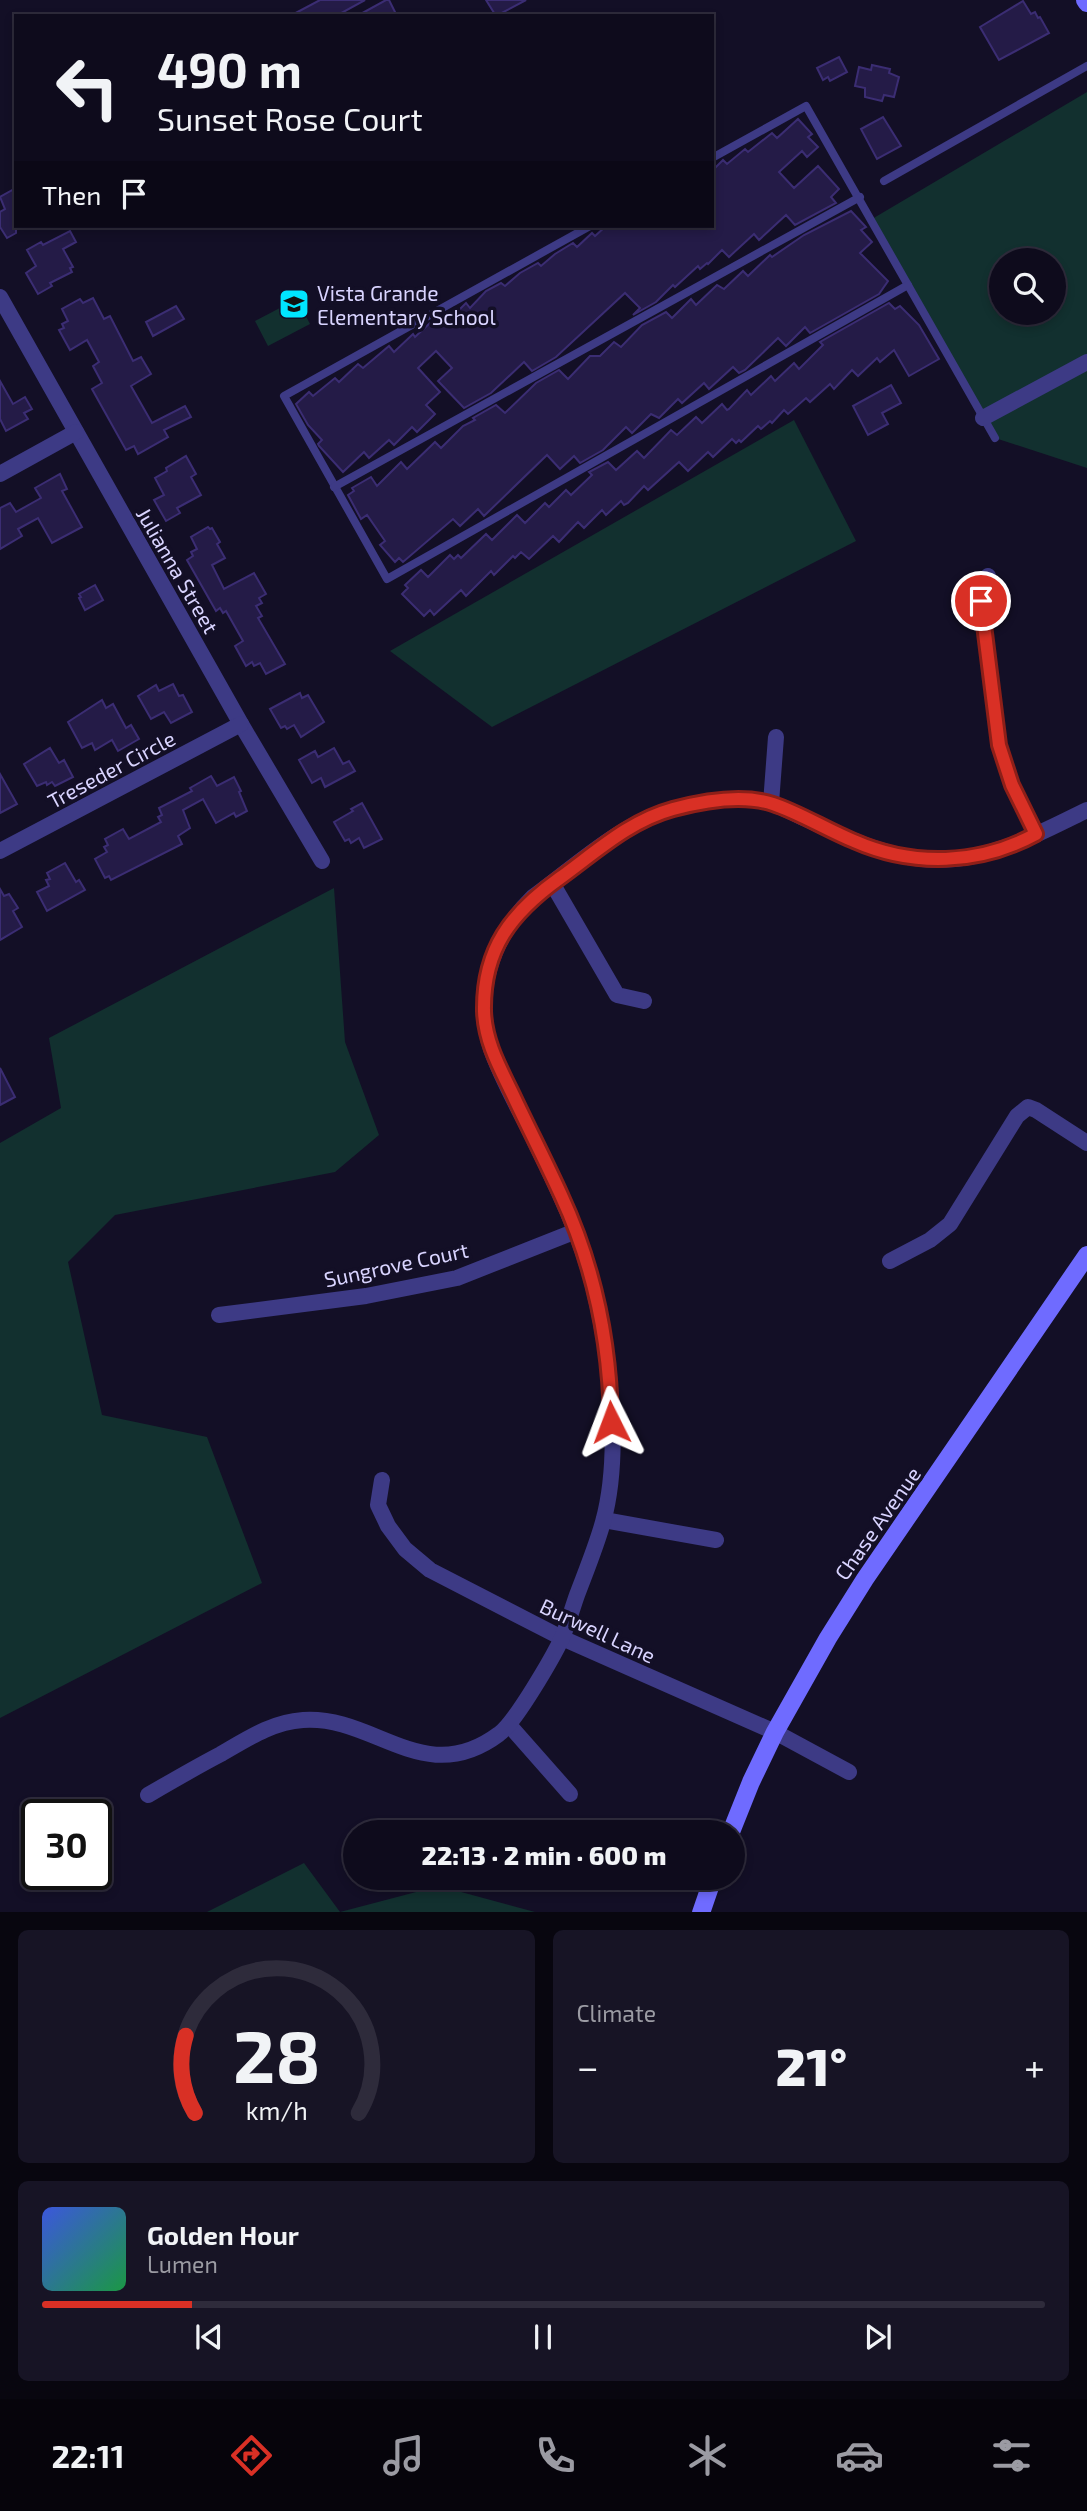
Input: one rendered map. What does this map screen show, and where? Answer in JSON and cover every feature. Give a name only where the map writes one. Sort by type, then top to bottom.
[{"type":"main road","name":"Chase Avenue","points":[[736,1820],[775,1732],[865,1579],[1087,1255]]},
{"type":"main road","points":[[701,1912],[709,1890]]},
{"type":"street","name":"Julianna Street","points":[[0,297],[241,724],[322,861]]},
{"type":"street","points":[[983,418],[1087,362]]},
{"type":"street","points":[[0,474],[76,432]]},
{"type":"street","points":[[988,576],[981,601],[999,745],[1012,785],[1036,834]]},
{"type":"street","name":"Treseder Circle","points":[[0,851],[241,724]]},
{"type":"street","points":[[771,803],[776,737]]},
{"type":"street","points":[[148,1795],[260,1732],[288,1721],[327,1721],[415,1753],[457,1753],[471,1749],[494,1739],[510,1726],[562,1638],[604,1520],[610,1478],[611,1441],[608,1367],[593,1285],[576,1231],[562,1196],[497,1063],[486,1031],[484,1013],[488,971],[503,933],[522,908],[630,826],[672,810],[713,802],[732,800],[771,803],[866,846],[917,859],[959,859],[1002,850],[1087,810]]},
{"type":"street","points":[[552,883],[617,995],[645,1001]]},
{"type":"street","points":[[890,1261],[930,1240],[950,1224],[1017,1116],[1028,1107],[1087,1143]]},
{"type":"street","name":"Sungrove Court","points":[[219,1315],[366,1296],[457,1278],[576,1231]]},
{"type":"street","name":"Burwell Lane","points":[[382,1480],[378,1505],[383,1516],[395,1536],[417,1561],[430,1570],[562,1638],[775,1732],[849,1772]]},
{"type":"street","points":[[604,1520],[716,1540]]},
{"type":"street","points":[[510,1726],[570,1794]]},
{"type":"lane","points":[[884,181],[1087,66]]},
{"type":"lane","points":[[714,157],[806,106],[995,438]]},
{"type":"lane","points":[[334,487],[860,197]]},
{"type":"lane","points":[[586,228],[284,396],[387,579],[908,285]]},
{"type":"green space","points":[[1087,92],[1087,468],[995,438],[872,219]]},
{"type":"green space","points":[[297,299],[310,324],[268,346],[255,321]]},
{"type":"green space","points":[[794,420],[856,541],[492,727],[390,651]]},
{"type":"green space","points":[[334,888],[345,1042],[379,1135],[335,1172],[115,1215],[68,1262],[102,1415],[207,1437],[262,1583],[0,1718],[0,1143],[61,1108],[49,1038]]},
{"type":"green space","points":[[304,1863],[340,1912],[207,1912]]},
{"type":"green space","points":[[424,1890],[454,1890],[535,1912],[340,1912]]},
{"type":"building","points":[[320,0],[365,0],[340,14],[294,14]]},
{"type":"building","points":[[389,0],[396,14],[361,14]]},
{"type":"building","points":[[486,0],[526,0],[500,14],[495,14]]},
{"type":"building","points":[[1023,1],[1031,14],[1035,12],[1038,18],[1040,17],[1049,33],[999,60],[980,27]]},
{"type":"building","points":[[839,57],[847,72],[830,81],[828,77],[823,80],[817,68]]},
{"type":"building","points":[[872,65],[890,69],[889,73],[899,77],[894,97],[884,95],[882,101],[865,97],[865,88],[855,86],[859,67],[871,70]]},
{"type":"building","points":[[883,117],[901,146],[877,159],[861,129]]},
{"type":"building","points":[[798,119],[812,134],[808,137],[818,147],[807,157],[802,151],[779,172],[794,188],[818,166],[839,189],[831,197],[836,203],[795,225],[786,215],[759,240],[754,234],[729,257],[722,250],[708,264],[700,269],[698,266],[675,287],[673,285],[656,302],[633,315],[640,308],[625,293],[556,357],[532,371],[524,362],[491,393],[464,408],[438,381],[452,368],[436,351],[418,368],[440,392],[426,405],[435,414],[417,432],[412,427],[394,445],[389,440],[369,458],[364,452],[343,472],[319,446],[322,440],[308,425],[296,404],[309,392],[313,396],[335,378],[339,382],[358,364],[363,368],[389,346],[394,352],[430,323],[435,326],[448,313],[452,317],[466,303],[470,308],[486,291],[501,283],[505,286],[520,273],[538,263],[541,266],[573,243],[577,247],[592,233],[595,236],[604,228],[714,228],[714,169],[723,160],[727,164],[745,149],[748,152],[772,133],[777,138]]},
{"type":"building","points":[[14,189],[16,233],[7,238],[0,227],[0,212],[5,209],[0,197]]},
{"type":"building","points":[[851,211],[866,227],[861,230],[872,242],[860,253],[888,281],[879,294],[810,333],[805,327],[786,346],[778,338],[745,370],[739,373],[733,367],[709,389],[704,383],[682,403],[678,399],[659,418],[651,414],[632,433],[626,427],[603,450],[580,463],[574,456],[560,469],[547,455],[484,516],[478,509],[460,526],[453,519],[403,562],[399,558],[395,562],[380,545],[385,541],[367,515],[361,519],[348,495],[354,491],[352,488],[371,477],[377,486],[401,462],[407,469],[435,442],[441,448],[463,426],[475,420],[473,418],[496,405],[505,413],[536,383],[559,370],[568,379],[590,356],[600,356],[614,342],[621,347],[642,325],[666,312],[672,318],[691,299],[696,305],[717,285],[724,289],[743,271],[748,276],[770,255],[772,257],[804,235]]},
{"type":"building","points":[[70,231],[76,242],[63,249],[73,267],[70,268],[72,272],[50,283],[52,286],[38,294],[26,273],[36,266],[27,250]]},
{"type":"building","points":[[93,298],[104,319],[110,316],[133,361],[141,357],[151,374],[131,386],[152,423],[185,406],[191,417],[164,430],[168,437],[138,454],[134,446],[126,450],[92,389],[102,383],[93,366],[99,362],[87,340],[70,350],[59,330],[64,328],[62,324],[68,321],[62,309],[80,299],[83,303]]},
{"type":"building","points":[[889,303],[895,309],[900,306],[919,325],[939,359],[909,376],[894,350],[880,362],[877,358],[858,376],[852,370],[834,389],[830,384],[810,402],[806,398],[788,414],[784,410],[772,423],[770,421],[761,429],[758,426],[741,442],[739,440],[736,443],[732,439],[713,457],[708,452],[688,471],[679,462],[648,490],[644,486],[628,503],[624,505],[621,501],[606,515],[602,510],[584,528],[578,522],[559,542],[553,536],[529,559],[521,552],[515,558],[513,556],[494,575],[491,571],[466,596],[461,590],[434,615],[430,610],[424,616],[402,594],[408,588],[405,585],[421,570],[428,577],[450,555],[454,559],[458,555],[461,558],[486,534],[492,540],[517,515],[525,523],[545,503],[549,507],[566,490],[571,495],[592,475],[589,472],[608,462],[616,470],[637,451],[644,458],[671,430],[677,435],[696,417],[702,423],[722,404],[729,409],[747,390],[751,395],[771,376],[775,381],[794,363],[799,369],[823,345],[820,342]]},
{"type":"building","points":[[176,306],[184,319],[153,336],[146,322]]},
{"type":"building","points":[[0,381],[13,404],[25,397],[32,409],[24,413],[28,419],[6,431],[0,419]]},
{"type":"building","points":[[891,385],[901,403],[882,413],[888,424],[868,435],[853,406]]},
{"type":"building","points":[[186,456],[196,474],[191,477],[201,495],[177,508],[180,513],[166,521],[154,500],[164,495],[155,478]]},
{"type":"building","points":[[60,474],[67,489],[62,491],[82,527],[52,543],[38,518],[18,529],[22,536],[0,549],[0,508],[10,503],[16,512],[41,498],[35,488]]},
{"type":"building","points":[[208,527],[212,528],[220,542],[217,544],[225,558],[212,565],[224,589],[254,573],[266,594],[259,598],[262,603],[256,606],[262,616],[258,618],[285,664],[266,674],[260,663],[254,666],[252,662],[246,666],[235,646],[243,641],[226,611],[223,613],[220,608],[216,611],[187,560],[193,556],[191,552],[197,549],[191,537]]},
{"type":"building","points":[[95,585],[103,600],[85,610],[79,594]]},
{"type":"building","points":[[173,684],[192,712],[171,723],[164,712],[151,719],[138,696],[156,685],[159,691]]},
{"type":"building","points":[[300,693],[302,698],[308,695],[324,722],[301,737],[294,725],[287,729],[285,726],[281,728],[270,709]]},
{"type":"building","points":[[102,700],[106,708],[113,704],[126,728],[131,725],[139,739],[118,751],[112,740],[95,750],[92,743],[82,748],[68,722]]},
{"type":"building","points":[[50,748],[59,763],[64,760],[73,777],[55,786],[52,782],[47,785],[46,782],[37,786],[24,764]]},
{"type":"building","points":[[334,748],[343,764],[349,761],[355,771],[325,787],[321,778],[312,783],[299,760],[315,751],[318,757]]},
{"type":"building","points":[[0,774],[17,804],[0,813]]},
{"type":"building","points":[[211,776],[217,786],[234,777],[247,811],[236,817],[234,813],[216,823],[203,799],[183,810],[190,828],[178,836],[182,844],[111,880],[109,876],[105,878],[95,859],[107,852],[104,847],[108,845],[105,839],[123,829],[129,839],[161,822],[158,817],[162,815],[159,808],[192,791],[190,788]]},
{"type":"building","points":[[362,803],[382,839],[364,848],[359,838],[351,843],[349,839],[345,841],[334,822]]},
{"type":"building","points":[[65,863],[76,882],[79,880],[85,890],[47,911],[37,892],[49,886],[47,873]]},
{"type":"building","points":[[0,889],[4,896],[9,894],[18,908],[13,911],[22,927],[0,940]]},
{"type":"building","points":[[0,1068],[15,1097],[0,1105]]},
{"type":"place","name":"Vista Grande Elementary School","points":[[294,304]]},
{"type":"route","points":[[611,1422],[603,1332],[584,1252],[562,1196],[497,1063],[486,1031],[486,979],[496,948],[512,920],[533,897],[630,826],[694,804],[732,800],[771,803],[876,850],[917,859],[980,856],[1002,850],[1036,834],[1012,785],[999,745],[981,601]]}]
